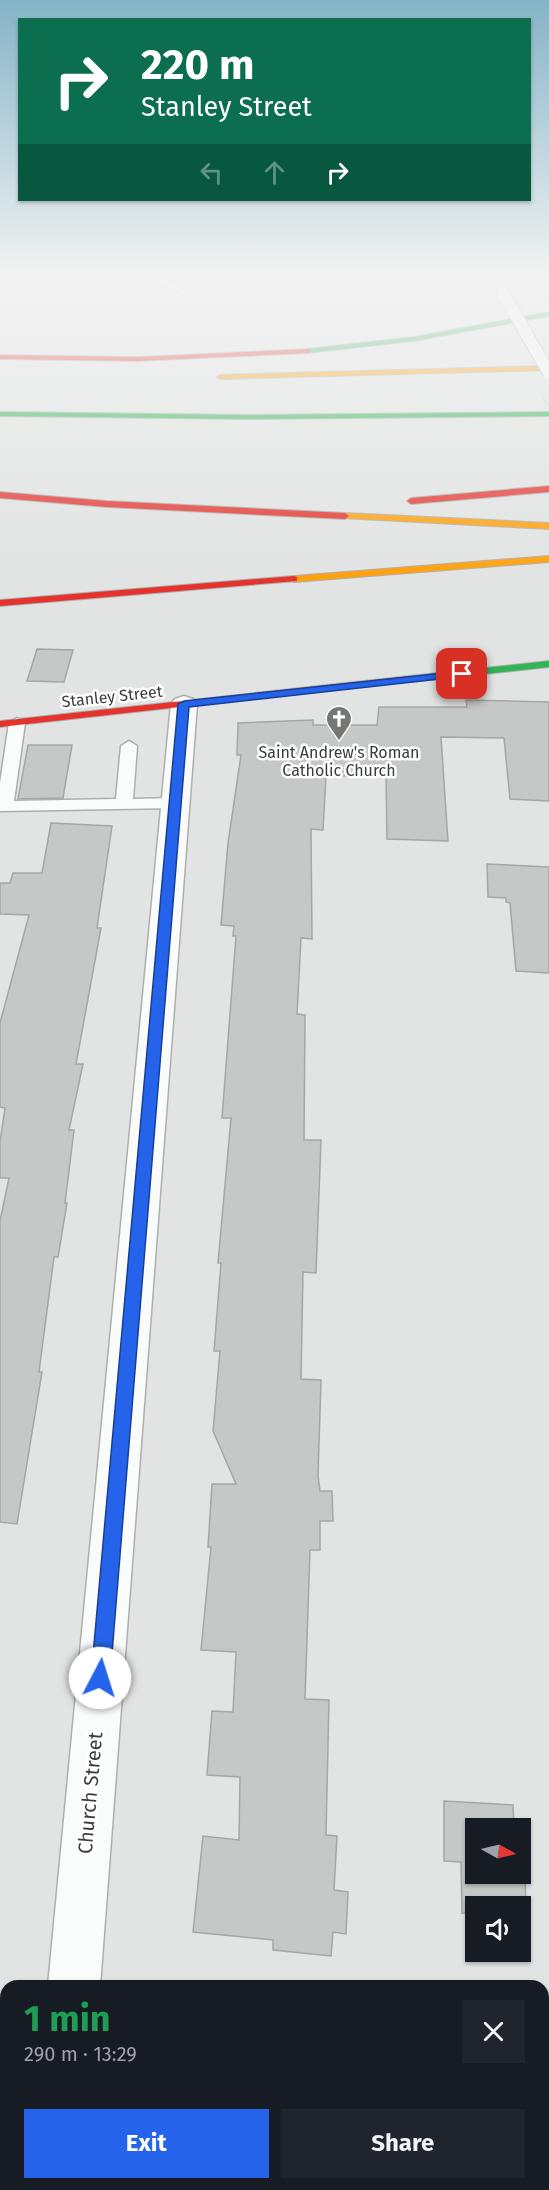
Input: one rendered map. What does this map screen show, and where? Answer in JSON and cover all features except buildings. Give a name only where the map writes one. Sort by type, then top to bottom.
[{"type":"main road","points":[[0,414],[297,417],[549,414]]},
{"type":"main road","points":[[393,502],[549,489]]},
{"type":"main road","points":[[0,495],[549,526]]},
{"type":"main road","points":[[206,508],[372,503]]},
{"type":"main road","points":[[0,603],[549,559]]},
{"type":"main road","name":"Stanley Street","points":[[9,723],[549,664]]},
{"type":"street","name":"Church Street","points":[[75,1980],[184,704]]},
{"type":"lane","points":[[9,723],[5,807],[175,803]]},
{"type":"lane","points":[[124,804],[129,746]]},
{"type":"traffic: fast","points":[[0,414],[244,417],[549,414]]},
{"type":"traffic: fast","points":[[410,679],[549,664]]},
{"type":"traffic: slow","points":[[345,516],[549,526]]},
{"type":"traffic: slow","points":[[294,579],[549,559]]},
{"type":"traffic: jam","points":[[411,501],[549,489]]},
{"type":"traffic: jam","points":[[0,495],[107,504],[345,516]]},
{"type":"traffic: jam","points":[[0,603],[294,579]]},
{"type":"traffic: jam","points":[[0,724],[410,679]]},
{"type":"place","name":"Saint Andrew's Roman Catholic Church","points":[[339,742]]},
{"type":"route","points":[[100,1678],[184,704],[462,674]]}]
